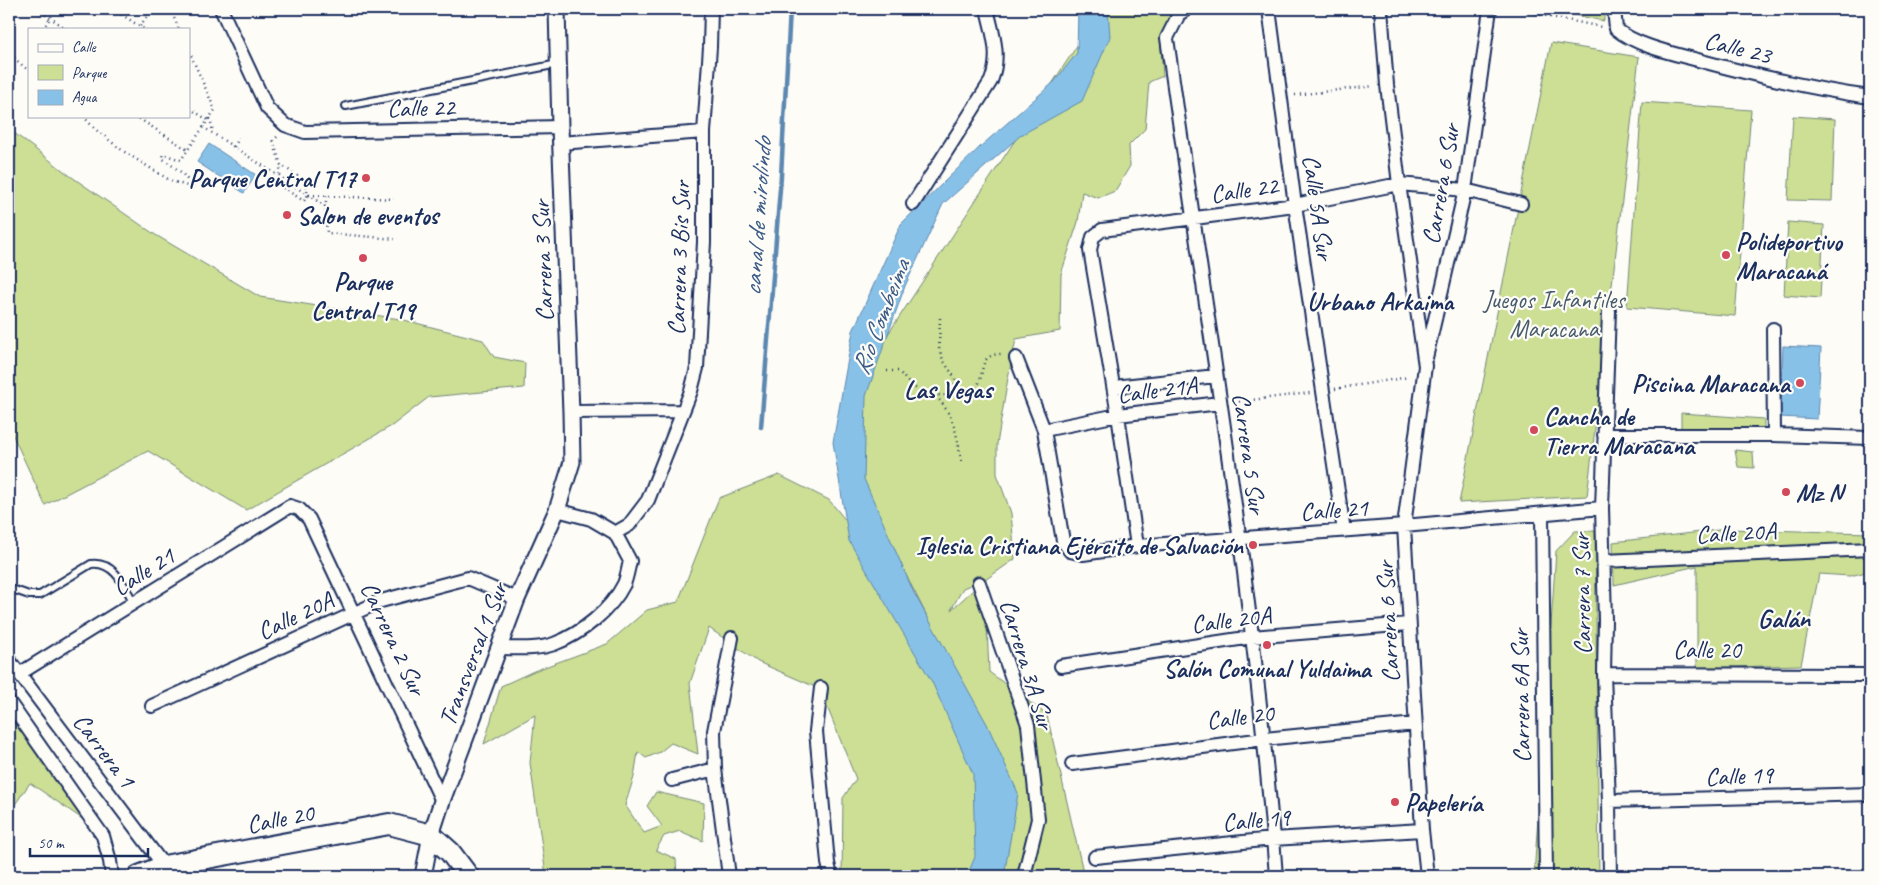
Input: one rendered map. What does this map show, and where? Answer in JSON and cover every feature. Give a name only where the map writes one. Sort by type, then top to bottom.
[{"type":"main road","name":"Calle 20","points":[[139,876],[164,866],[389,824],[431,835]]},
{"type":"main road","points":[[431,835],[450,852],[468,876]]},
{"type":"street","points":[[221,9],[267,108],[285,125]]},
{"type":"street","name":"Carrera 3 Sur","points":[[557,9],[560,142],[572,412],[572,462],[557,510]]},
{"type":"street","name":"Carrera 3 Bis Sur","points":[[615,533],[629,525],[648,500],[692,391],[697,368],[704,242],[704,132],[710,47],[710,9]]},
{"type":"street","points":[[913,204],[991,81],[996,67],[996,53],[987,9]]},
{"type":"street","name":"Carrera 5 Sur","points":[[1187,9],[1179,14],[1167,38],[1252,637],[1264,739],[1276,876]]},
{"type":"street","name":"Calle 5A Sur","points":[[1269,9],[1295,205],[1344,531]]},
{"type":"street","name":"Carrera 6 Sur","points":[[1381,9],[1387,85],[1424,370]]},
{"type":"street","name":"Carrera 6 Sur","points":[[1427,876],[1415,724],[1404,526],[1424,370],[1465,190],[1490,9]]},
{"type":"street","points":[[1614,9],[1616,29]]},
{"type":"street","name":"Calle 23","points":[[1616,29],[1623,35],[1635,40],[1743,72],[1820,90],[1870,97]]},
{"type":"street","name":"Calle 22","points":[[285,125],[305,132],[560,127]]},
{"type":"street","points":[[560,142],[704,132]]},
{"type":"street","name":"Calle 22","points":[[1114,387],[1090,250],[1093,237],[1102,230],[1295,205],[1399,184],[1465,190],[1521,204]]},
{"type":"street","name":"Carrera 7 Sur","points":[[1609,311],[1602,508],[1604,674],[1610,876]]},
{"type":"street","points":[[1773,329],[1774,435]]},
{"type":"street","points":[[1016,358],[1044,430]]},
{"type":"street","points":[[1137,546],[1114,387],[1216,376]]},
{"type":"street","name":"Calle 21A","points":[[1044,430],[1118,415],[1220,403]]},
{"type":"street","points":[[572,412],[683,411]]},
{"type":"street","name":"Calle 21","points":[[1044,430],[1063,541],[1070,551],[1083,554],[1137,546],[1542,515],[1602,508]]},
{"type":"street","points":[[1604,435],[1774,435],[1870,438]]},
{"type":"street","name":"Calle 21","points":[[19,674],[290,506]]},
{"type":"street","name":"Carrera 2 Sur","points":[[290,506],[299,509],[309,519],[442,801]]},
{"type":"street","points":[[499,648],[528,648],[553,644],[582,629],[610,604],[624,583],[630,562],[615,533],[592,520],[557,510]]},
{"type":"street","name":"Transversal 1 Sur","points":[[423,876],[431,835],[442,801],[517,599],[557,510]]},
{"type":"street","name":"Carrera 6A Sur","points":[[1542,515],[1546,876]]},
{"type":"street","name":"Calle 20A","points":[[1604,561],[1870,549]]},
{"type":"street","name":"Calle 20A","points":[[152,706],[381,600],[468,578],[517,599]]},
{"type":"street","name":"Carrera 3A Sur","points":[[979,583],[1028,725],[1038,819],[1024,876]]},
{"type":"street","name":"Calle 20A","points":[[1061,666],[1252,637],[1409,624]]},
{"type":"street","points":[[729,876],[715,769],[714,731],[732,638]]},
{"type":"street","name":"Carrera 1","points":[[9,660],[164,866]]},
{"type":"street","name":"Calle 20","points":[[1604,674],[1870,675]]},
{"type":"street","points":[[821,688],[816,731],[828,863],[831,876]]},
{"type":"street","name":"Carrera 1","points":[[9,702],[103,836],[112,876]]},
{"type":"street","name":"Calle 20","points":[[1072,764],[1264,739],[1415,724]]},
{"type":"street","points":[[672,780],[715,769]]},
{"type":"street","name":"Calle 19","points":[[1609,801],[1870,794]]},
{"type":"street","name":"Calle 19","points":[[1095,857],[1273,839],[1422,830]]},
{"type":"lane","points":[[346,106],[559,64]]},
{"type":"lane","points":[[9,588],[29,595],[40,595],[91,564],[99,563],[106,564],[114,572],[134,602]]},
{"type":"path","points":[[37,9],[65,28]]},
{"type":"path","points":[[44,28],[56,9]]},
{"type":"path","points":[[113,9],[143,28]]},
{"type":"path","points":[[140,26],[152,9]]},
{"type":"path","points":[[170,9],[179,28]]},
{"type":"path","points":[[1511,9],[1616,29]]},
{"type":"path","points":[[9,50],[15,59],[28,70]]},
{"type":"path","points":[[85,118],[122,151],[171,181],[194,188],[182,172],[162,158],[163,154],[181,160],[215,110],[190,54]]},
{"type":"path","points":[[1281,96],[1387,85]]},
{"type":"path","points":[[190,109],[209,119],[213,133]]},
{"type":"path","points":[[138,118],[188,150]]},
{"type":"path","points":[[281,166],[305,181],[308,195],[304,202],[275,183],[281,166],[273,141],[285,125]]},
{"type":"path","points":[[203,127],[325,206]]},
{"type":"path","points":[[234,147],[239,138]]},
{"type":"path","points":[[308,195],[394,199]]},
{"type":"path","points":[[327,196],[325,206],[327,233],[394,239]]},
{"type":"path","points":[[940,318],[939,348],[943,360],[955,378],[954,395]]},
{"type":"path","points":[[887,371],[898,371],[910,384],[921,391],[936,396],[954,395],[970,392],[978,386],[985,360],[990,356],[1002,354]]},
{"type":"path","name":"Calle 21A","points":[[1220,403],[1324,391],[1424,370]]},
{"type":"path","points":[[936,396],[944,405],[955,425],[958,438],[957,445],[962,464]]},
{"type":"green space","points":[[1101,9],[1180,9],[1160,37],[1163,76],[1149,82],[1145,129],[1129,145],[1130,166],[1115,191],[1098,198],[1082,192],[1078,222],[1061,274],[1060,331],[1016,339],[997,444],[997,474],[1011,513],[1015,559],[985,580],[989,672],[1047,715],[1084,876],[842,876],[843,798],[856,779],[820,689],[758,662],[709,628],[690,683],[698,754],[671,743],[660,752],[646,758],[638,752],[634,777],[625,805],[644,833],[662,826],[647,806],[656,792],[704,803],[703,841],[680,831],[664,836],[656,850],[676,859],[677,876],[546,875],[530,763],[535,715],[484,744],[501,686],[534,671],[607,644],[647,610],[678,602],[719,498],[779,475],[829,500],[931,624],[903,569],[859,472],[860,377]],"holes":[[[983,581],[951,610],[963,588]]]},
{"type":"green space","points":[[1543,9],[1604,9],[1604,21]]},
{"type":"green space","name":"Juegos Infantiles Maracana","points":[[1551,43],[1639,57],[1587,496],[1459,503]]},
{"type":"green space","points":[[1642,102],[1751,110],[1735,316],[1627,307]]},
{"type":"green space","points":[[1793,116],[1835,119],[1832,201],[1788,200]]},
{"type":"green space","points":[[9,129],[69,175],[154,234],[260,297],[400,319],[483,340],[494,357],[525,363],[524,388],[429,397],[393,425],[246,510],[148,451],[45,505],[9,427]]},
{"type":"green space","points":[[1788,222],[1824,225],[1820,298],[1784,295]]},
{"type":"green space","points":[[1681,413],[1764,419],[1764,430],[1681,429]]},
{"type":"green space","points":[[1735,450],[1753,452],[1754,468],[1738,467]]},
{"type":"green space","points":[[1727,529],[1870,533],[1870,571],[1850,576],[1819,574],[1801,665],[1697,668],[1697,566],[1614,585],[1613,542]]},
{"type":"green space","points":[[1575,531],[1595,531],[1599,876],[1534,876],[1556,551]]},
{"type":"green space","points":[[15,717],[94,827],[30,783],[9,813],[9,783],[14,775],[9,764],[9,723]]},
{"type":"water","name":"Río Combeima","points":[[1078,9],[1108,9],[1110,37],[1082,101],[1021,135],[943,204],[905,286],[866,396],[864,479],[914,593],[987,724],[1018,793],[1004,876],[967,876],[975,857],[973,774],[932,682],[849,541],[833,442],[853,331],[901,224],[981,146],[1054,82],[1077,53]]},
{"type":"water","points":[[209,144],[256,175],[244,193],[197,162]]},
{"type":"water","name":"Piscina Maracana","points":[[1783,346],[1821,348],[1817,419],[1780,417]]},
{"type":"waterway","name":"canal de mirolindo","points":[[761,427],[781,176],[790,9]]},
{"type":"place","name":"Parque Central T17","points":[[366,178]]},
{"type":"place","name":"Salon de eventos","points":[[287,215]]},
{"type":"place","name":"Polideportivo Maracaná","points":[[1726,255]]},
{"type":"place","name":"Parque Central T19","points":[[363,258]]},
{"type":"place","name":"Piscina Maracana","points":[[1800,383]]},
{"type":"place","name":"Cancha de Tierra Maracana","points":[[1534,430]]},
{"type":"place","name":"Mz N","points":[[1786,492]]},
{"type":"place","name":"Iglesia Cristiana Ejército de Salvación","points":[[1253,545]]},
{"type":"place","name":"Salón Comunal Yuldaima","points":[[1267,645]]},
{"type":"place","name":"Papelería","points":[[1395,802]]},
{"type":"district","name":"Urbano Arkaima","points":[[1380,301]]},
{"type":"district","name":"Las Vegas","points":[[948,389]]},
{"type":"district","name":"Galán","points":[[1784,618]]}]
